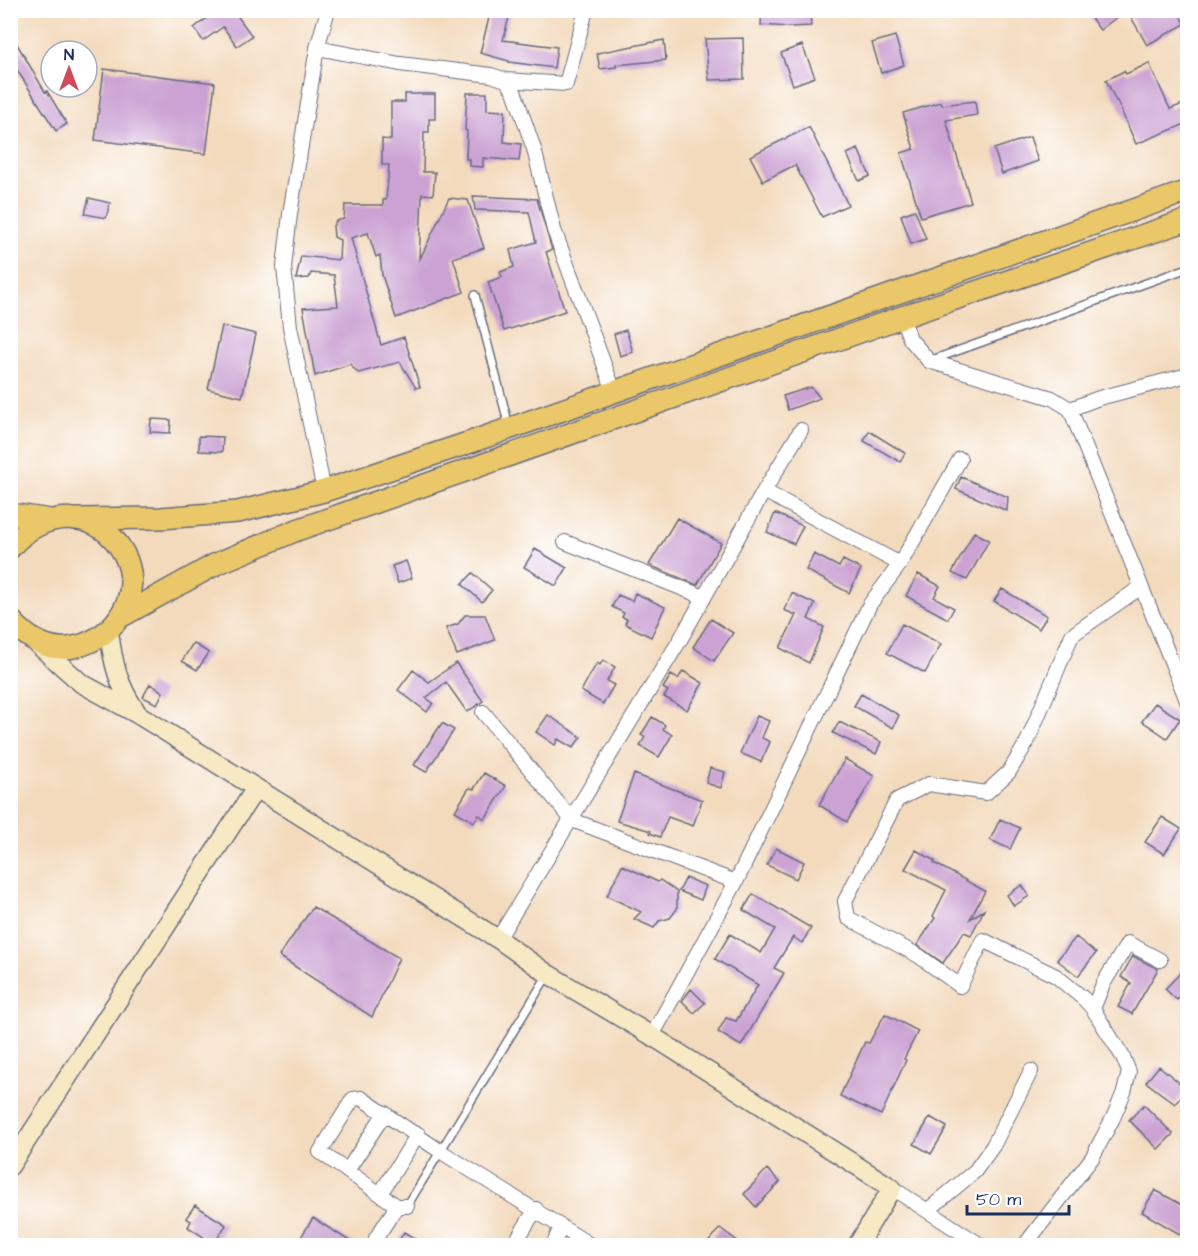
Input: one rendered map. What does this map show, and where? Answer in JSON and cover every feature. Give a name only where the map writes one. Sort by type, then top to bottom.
[{"type":"main road","points":[[10,514],[51,520],[161,518],[238,512],[324,491],[1188,191]]},
{"type":"main road","points":[[19,629],[52,647],[73,648],[92,643],[115,624],[216,564],[297,530],[902,317],[1188,220]]},
{"type":"main road","points":[[75,519],[95,525],[112,538],[124,555],[130,576],[129,597],[115,624]]},
{"type":"main road","points":[[10,548],[20,536],[34,526],[51,520]]},
{"type":"street","points":[[324,491],[290,327],[284,267],[290,213],[316,48],[328,10]]},
{"type":"street","points":[[316,48],[400,64],[491,75],[506,80],[566,84],[586,10]]},
{"type":"street","points":[[506,80],[514,91],[534,149],[554,230],[614,391]]},
{"type":"street","points":[[902,317],[910,339],[929,361],[1052,398],[1070,409],[1188,703]]},
{"type":"street","points":[[1070,409],[1099,398],[1188,375]]},
{"type":"street","points":[[498,939],[572,820],[801,430]]},
{"type":"street","points":[[652,1036],[736,882],[870,604],[900,564],[960,459]]},
{"type":"street","points":[[764,491],[900,564]]},
{"type":"street","points":[[565,542],[704,597]]},
{"type":"street","points":[[1024,1245],[1092,1158],[1124,1092],[1129,1072],[1123,1057],[1093,1009],[1056,976],[983,940],[960,986],[919,956],[848,918],[845,901],[897,800],[929,784],[986,793],[1009,772],[1027,742],[1072,635],[1141,587]]},
{"type":"street","points":[[115,624],[112,655],[123,692],[139,715]]},
{"type":"street","points":[[19,629],[81,683],[139,715],[982,1245]]},
{"type":"street","points":[[483,712],[572,820],[736,882]]},
{"type":"street","points":[[10,1166],[256,788]]},
{"type":"street","points":[[1093,1009],[1103,984],[1128,943],[1160,960]]},
{"type":"street","points":[[927,1211],[975,1171],[993,1146],[1031,1071]]},
{"type":"street","points":[[376,1238],[402,1206],[380,1194],[320,1152],[353,1099],[362,1098],[440,1151],[592,1245]]},
{"type":"street","points":[[347,1171],[385,1113]]},
{"type":"street","points":[[380,1194],[418,1134]]},
{"type":"street","points":[[857,1245],[892,1188]]},
{"type":"street","points":[[513,1245],[536,1209]]},
{"type":"street","points":[[553,1245],[561,1226]]},
{"type":"lane","points":[[929,361],[1188,268]]},
{"type":"lane","points":[[475,295],[510,428]]},
{"type":"lane","points":[[402,1206],[440,1151],[548,974]]},
{"type":"building","points":[[218,10],[233,10],[252,36],[237,46],[223,27],[203,41],[194,28]]},
{"type":"building","points":[[491,10],[510,13],[503,40],[557,47],[554,68],[509,62],[480,53]]},
{"type":"building","points":[[762,10],[810,10],[811,26],[761,25]]},
{"type":"building","points":[[1085,10],[1126,10],[1100,30]]},
{"type":"building","points":[[1127,10],[1177,10],[1185,24],[1147,45]]},
{"type":"building","points":[[10,32],[39,82],[39,99],[52,99],[67,124],[56,131],[10,59]]},
{"type":"building","points":[[895,36],[904,65],[881,73],[872,43]]},
{"type":"building","points":[[743,38],[744,79],[709,80],[705,39]]},
{"type":"building","points":[[664,40],[666,60],[616,65],[616,67],[600,69],[597,53]]},
{"type":"building","points":[[802,45],[815,77],[793,85],[781,53]]},
{"type":"building","points":[[1149,63],[1170,109],[1188,102],[1188,123],[1136,144],[1106,80]]},
{"type":"building","points":[[104,69],[215,83],[206,154],[95,140]]},
{"type":"building","points":[[467,93],[487,93],[487,110],[505,111],[504,142],[521,144],[519,161],[483,158],[483,167],[469,166],[469,159],[466,159],[467,131],[465,130]]},
{"type":"building","points":[[405,94],[435,94],[435,119],[429,119],[429,132],[424,132],[423,172],[435,172],[433,195],[422,194],[419,261],[449,198],[468,200],[484,248],[453,258],[464,292],[396,318],[382,275],[380,255],[376,257],[368,233],[351,238],[381,345],[404,337],[420,387],[416,388],[400,362],[358,373],[350,364],[315,376],[303,308],[338,306],[334,275],[311,273],[309,278],[296,279],[301,256],[339,260],[340,240],[334,237],[333,226],[336,221],[344,219],[345,205],[383,205],[383,200],[386,200],[389,165],[382,165],[382,139],[391,140],[391,102],[405,102]]},
{"type":"building","points":[[975,101],[977,115],[946,120],[971,202],[921,217],[901,153],[914,149],[903,113],[941,102],[942,105]]},
{"type":"building","points":[[809,127],[848,205],[822,217],[795,165],[763,181],[750,156]]},
{"type":"building","points":[[1030,137],[1038,161],[1002,174],[994,149]]},
{"type":"building","points":[[858,149],[870,176],[859,181],[847,154]]},
{"type":"building","points":[[473,196],[537,199],[552,250],[546,252],[565,311],[504,331],[488,282],[502,277],[500,272],[514,267],[510,250],[536,242],[529,212],[475,210]]},
{"type":"building","points":[[89,198],[110,203],[106,218],[85,214]]},
{"type":"building","points":[[915,210],[926,239],[911,244],[901,215]]},
{"type":"building","points":[[222,326],[256,334],[242,397],[208,389]]},
{"type":"building","points":[[626,330],[633,352],[620,356],[614,334]]},
{"type":"building","points":[[811,387],[820,398],[788,410],[783,396]]},
{"type":"building","points":[[151,419],[171,420],[170,433],[150,432]]},
{"type":"building","points":[[869,431],[905,453],[900,462],[864,441]]},
{"type":"building","points":[[199,436],[223,437],[222,452],[199,451]]},
{"type":"building","points":[[961,477],[1008,497],[1007,511],[956,489]]},
{"type":"building","points":[[775,513],[803,526],[794,544],[767,532]]},
{"type":"building","points":[[677,518],[721,543],[697,585],[649,565]]},
{"type":"building","points":[[974,532],[989,540],[967,580],[952,573]]},
{"type":"building","points":[[535,549],[567,568],[556,586],[524,567]]},
{"type":"building","points":[[814,554],[839,567],[843,560],[861,569],[849,593],[806,570]]},
{"type":"building","points":[[406,561],[412,578],[398,583],[392,566]]},
{"type":"building","points":[[473,573],[492,590],[482,602],[462,584]]},
{"type":"building","points":[[918,574],[940,586],[934,597],[954,608],[948,619],[906,596]]},
{"type":"building","points":[[1002,589],[1047,616],[1039,629],[994,601]]},
{"type":"building","points":[[635,593],[665,607],[651,637],[625,624],[627,619],[622,617],[624,613],[612,607],[618,595],[632,601]]},
{"type":"building","points":[[792,593],[815,604],[808,619],[824,627],[809,663],[780,648],[796,615],[784,610]]},
{"type":"building","points":[[465,615],[485,615],[495,640],[457,655],[446,628],[458,624]]},
{"type":"building","points":[[711,619],[733,633],[714,661],[693,647]]},
{"type":"building","points":[[902,624],[941,644],[925,673],[887,653]]},
{"type":"building","points":[[193,643],[209,653],[197,670],[182,661]]},
{"type":"building","points":[[603,660],[615,667],[607,681],[614,685],[603,704],[581,691],[597,663],[600,665]]},
{"type":"building","points":[[456,663],[483,701],[467,712],[446,682],[426,698],[433,703],[427,712],[398,690],[413,670],[429,682]]},
{"type":"building","points":[[683,671],[703,683],[687,710],[664,697],[668,691],[663,688],[671,675],[678,679]]},
{"type":"building","points":[[150,684],[163,692],[157,704],[143,697]]},
{"type":"building","points":[[861,694],[899,715],[893,728],[854,706]]},
{"type":"building","points":[[1155,703],[1180,719],[1167,738],[1142,721]]},
{"type":"building","points":[[548,715],[581,737],[573,748],[558,739],[555,745],[536,732]]},
{"type":"building","points":[[757,716],[769,721],[762,738],[770,742],[761,762],[740,753]]},
{"type":"building","points":[[652,717],[665,725],[663,729],[672,735],[659,757],[640,746],[645,737],[641,735]]},
{"type":"building","points":[[839,722],[881,742],[876,754],[833,733]]},
{"type":"building","points":[[442,723],[454,730],[426,772],[414,765]]},
{"type":"building","points":[[845,759],[874,776],[847,822],[819,805]]},
{"type":"building","points":[[710,768],[725,772],[721,788],[706,783]]},
{"type":"building","points":[[484,773],[506,786],[485,819],[479,815],[474,822],[455,811],[469,788],[474,789]]},
{"type":"building","points":[[634,774],[702,800],[693,826],[668,817],[660,837],[650,833],[651,831],[617,821]]},
{"type":"building","points":[[1162,817],[1181,829],[1164,854],[1145,842]]},
{"type":"building","points":[[1000,819],[1020,828],[1010,849],[990,840]]},
{"type":"building","points":[[776,848],[804,862],[796,879],[767,865]]},
{"type":"building","points":[[916,850],[935,861],[934,863],[985,891],[970,919],[984,910],[971,935],[964,932],[943,963],[917,945],[935,918],[933,916],[946,890],[905,869]]},
{"type":"building","points":[[622,865],[658,882],[660,880],[677,892],[677,909],[670,918],[659,921],[654,928],[634,919],[641,912],[607,896]]},
{"type":"building","points":[[686,878],[706,886],[701,900],[679,891]]},
{"type":"building","points":[[1022,885],[1029,896],[1014,906],[1007,895]]},
{"type":"building","points":[[753,894],[811,928],[802,943],[793,937],[774,968],[784,973],[741,1046],[718,1032],[726,1018],[736,1021],[758,985],[715,959],[730,934],[761,953],[775,929],[743,910]]},
{"type":"building","points":[[313,907],[399,958],[372,1017],[279,956]]},
{"type":"building","points":[[1076,937],[1096,953],[1078,976],[1057,960]]},
{"type":"building","points":[[1133,956],[1158,969],[1132,1014],[1118,1007],[1131,983],[1121,977]]},
{"type":"building","points":[[1182,971],[1188,977],[1188,1003],[1180,996],[1177,1000],[1165,989]]},
{"type":"building","points":[[691,989],[705,1003],[694,1013],[682,1001]]},
{"type":"building","points":[[885,1014],[918,1031],[881,1115],[840,1096],[865,1042],[869,1043]]},
{"type":"building","points":[[1159,1066],[1187,1089],[1175,1104],[1146,1082]]},
{"type":"building","points":[[1144,1105],[1173,1134],[1158,1149],[1129,1120]]},
{"type":"building","points":[[930,1117],[947,1127],[931,1154],[914,1144]]},
{"type":"building","points":[[767,1169],[780,1182],[756,1207],[744,1194]]},
{"type":"building","points":[[1155,1190],[1188,1208],[1188,1239],[1142,1212]]},
{"type":"building","points":[[195,1205],[226,1225],[214,1244],[188,1227],[191,1221],[186,1218]]},
{"type":"building","points":[[313,1218],[356,1245],[296,1245]]},
{"type":"building","points":[[720,1228],[743,1245],[706,1245]]},
{"type":"building","points":[[404,1232],[425,1245],[396,1245]]}]
